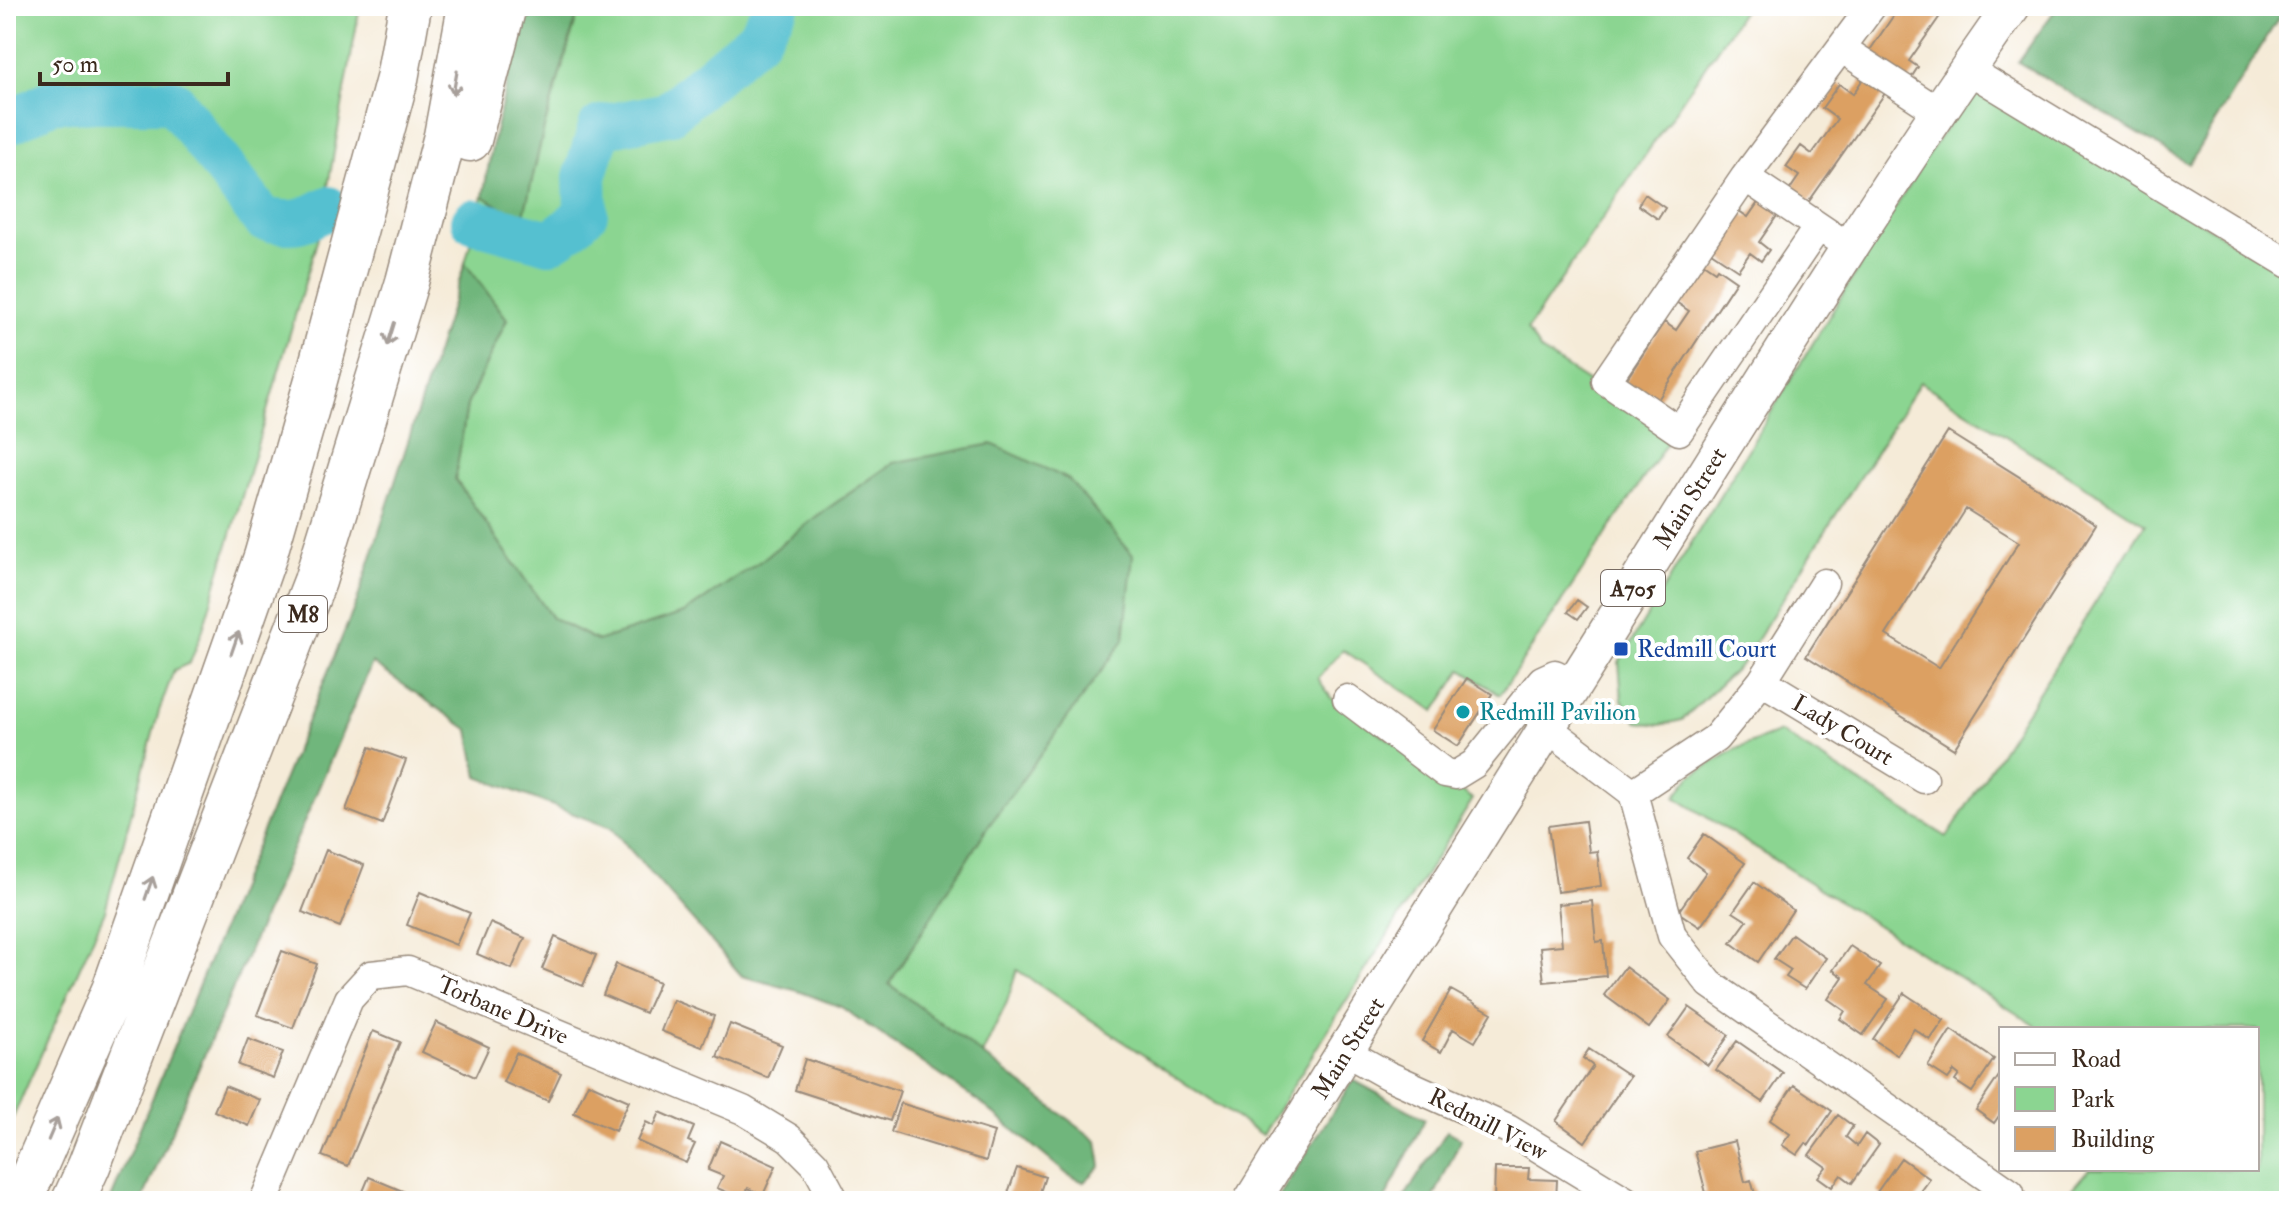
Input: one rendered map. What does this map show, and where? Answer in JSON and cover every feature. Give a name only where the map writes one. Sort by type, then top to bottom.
[{"type":"highway","name":"M8","points":[[316,380],[381,6]]},
{"type":"highway","name":"M8","points":[[21,1201],[113,990],[265,557],[397,79],[410,6]]},
{"type":"highway","name":"M8","points":[[81,1183],[315,581],[411,268],[445,136],[469,6]]},
{"type":"highway","name":"M8","points":[[81,1183],[339,599],[434,288],[505,6]]},
{"type":"main road","name":"Main Street","points":[[1259,1190],[1545,726],[1849,247],[2012,6]]},
{"type":"street","points":[[1818,227],[1679,431],[1606,381],[1745,177],[1872,6]]},
{"type":"street","points":[[1841,48],[1939,112]]},
{"type":"street","points":[[1967,69],[2289,264]]},
{"type":"street","points":[[1745,177],[1849,247]]},
{"type":"street","points":[[1633,793],[1716,738],[1762,681],[1824,583]]},
{"type":"street","points":[[1347,699],[1445,773],[1456,775],[1474,764],[1542,680],[1555,674],[1573,683]]},
{"type":"street","name":"Lady Court","points":[[1762,681],[1924,779]]},
{"type":"street","points":[[1545,726],[1633,793],[1672,936],[1710,984],[2010,1193]]},
{"type":"street","name":"Torbane Drive","points":[[264,1201],[349,999],[371,975],[408,971],[743,1110],[789,1138],[815,1164],[835,1201]]},
{"type":"street","name":"Redmill View","points":[[1346,1052],[1387,1075],[1508,1129],[1626,1201]]},
{"type":"green space","points":[[6,6],[360,6],[320,231],[203,629],[190,663],[174,670],[159,711],[105,911],[6,1133]]},
{"type":"green space","points":[[526,6],[580,6],[544,128],[524,215],[501,207],[483,196],[494,136]]},
{"type":"green space","points":[[580,6],[1746,6],[1527,330],[1541,351],[1672,435],[1500,695],[1462,670],[1435,711],[1343,650],[1318,678],[1331,698],[1473,799],[1262,1135],[1017,970],[1007,1002],[982,1055],[889,984],[985,831],[893,463],[817,516],[762,560],[684,613],[598,641],[552,618],[455,479],[467,405],[507,319],[465,263],[483,196],[501,207],[524,214],[544,128]]},
{"type":"green space","points":[[2058,6],[2286,6],[2189,164],[2018,62]]},
{"type":"green space","points":[[1971,95],[1992,95],[2289,276],[2289,1201],[2061,1201],[2087,1171],[2259,1171],[2259,1027],[2038,1027],[1675,797],[1691,776],[1736,749],[1780,732],[1947,837],[2145,524],[1920,382],[1742,663],[1682,720],[1660,725],[1637,722],[1622,700],[1619,662],[1931,149]]},
{"type":"green space","points":[[465,263],[507,319],[467,405],[455,479],[552,618],[597,641],[684,613],[762,560],[817,516],[893,463],[992,444],[1068,479],[1133,555],[1124,640],[985,831],[889,984],[1097,1141],[1101,1166],[1084,1182],[1068,1175],[981,1103],[841,1007],[798,991],[742,976],[611,828],[478,777],[469,730],[372,663],[142,1201],[110,1201],[357,601]]},
{"type":"green space","points":[[1353,1080],[1425,1119],[1384,1201],[1276,1201]]},
{"type":"green space","points":[[1447,1131],[1461,1139],[1432,1201],[1402,1201]]},
{"type":"building","points":[[1900,6],[1947,6],[1909,61],[1918,67],[1907,84],[1866,56]]},
{"type":"building","points":[[1867,73],[1888,89],[1805,207],[1787,194],[1799,176],[1786,167],[1801,146],[1812,154],[1837,119],[1822,108],[1839,84],[1853,94]]},
{"type":"building","points":[[1645,194],[1665,208],[1658,219],[1638,205]]},
{"type":"building","points":[[1764,194],[1783,207],[1759,242],[1769,250],[1761,261],[1750,253],[1738,270],[1708,250],[1736,209],[1748,217]]},
{"type":"building","points":[[1703,263],[1736,281],[1655,404],[1624,383],[1664,322],[1676,330],[1689,311],[1676,302]]},
{"type":"building","points":[[1948,432],[2096,525],[1954,749],[1806,656]],"holes":[[[1966,509],[2019,542],[1939,668],[1886,635]]]},
{"type":"building","points":[[1577,600],[1587,607],[1578,619],[1568,612]]},
{"type":"building","name":"Redmill Pavilion","points":[[1467,678],[1492,694],[1458,746],[1433,730]]},
{"type":"building","points":[[370,747],[406,760],[382,824],[346,810]]},
{"type":"building","points":[[1585,821],[1589,852],[1597,851],[1601,886],[1557,892],[1548,826]]},
{"type":"building","points":[[1704,834],[1745,863],[1700,927],[1678,912],[1706,872],[1687,858]]},
{"type":"building","points":[[326,850],[364,865],[340,927],[302,912]]},
{"type":"building","points":[[1754,882],[1793,910],[1758,962],[1731,943],[1747,921],[1733,912]]},
{"type":"building","points":[[420,892],[470,913],[456,945],[407,925]]},
{"type":"building","points":[[1592,901],[1596,942],[1603,941],[1606,976],[1544,982],[1540,947],[1562,945],[1558,904]]},
{"type":"building","points":[[490,923],[525,938],[512,969],[477,954]]},
{"type":"building","points":[[1792,934],[1826,958],[1805,989],[1786,977],[1791,970],[1774,959]]},
{"type":"building","points":[[555,937],[596,955],[583,986],[542,969]]},
{"type":"building","points":[[1850,946],[1880,966],[1867,985],[1888,999],[1863,1035],[1840,1019],[1845,1011],[1828,999],[1843,977],[1833,970]]},
{"type":"building","points":[[282,951],[317,964],[293,1028],[257,1015]]},
{"type":"building","points":[[616,964],[659,982],[645,1013],[603,995]]},
{"type":"building","points":[[1625,967],[1670,1000],[1649,1028],[1604,995]]},
{"type":"building","points":[[1451,990],[1492,1013],[1475,1042],[1453,1029],[1441,1052],[1422,1041]]},
{"type":"building","points":[[1904,993],[1944,1020],[1930,1040],[1914,1029],[1897,1055],[1873,1039]]},
{"type":"building","points":[[673,1000],[714,1016],[702,1047],[661,1031]]},
{"type":"building","points":[[1689,1007],[1729,1035],[1708,1065],[1668,1037]]},
{"type":"building","points":[[436,1022],[489,1047],[475,1077],[422,1052]]},
{"type":"building","points":[[730,1024],[782,1045],[768,1078],[717,1057]]},
{"type":"building","points":[[1951,1030],[1994,1059],[1972,1092],[1955,1081],[1959,1075],[1954,1071],[1948,1079],[1928,1066]]},
{"type":"building","points":[[373,1031],[400,1042],[348,1166],[322,1156]]},
{"type":"building","points":[[248,1039],[283,1052],[273,1078],[238,1065]]},
{"type":"building","points":[[1737,1041],[1783,1073],[1763,1102],[1716,1070]]},
{"type":"building","points":[[1589,1049],[1630,1076],[1585,1142],[1556,1121],[1593,1066],[1583,1058]]},
{"type":"building","points":[[516,1053],[561,1073],[548,1101],[503,1082]]},
{"type":"building","points":[[805,1059],[900,1091],[890,1121],[795,1090]]},
{"type":"building","points":[[1999,1076],[1999,1116],[1994,1123],[1976,1110]]},
{"type":"building","points":[[588,1083],[629,1101],[615,1131],[574,1113]]},
{"type":"building","points":[[1794,1085],[1832,1111],[1809,1145],[1806,1143],[1797,1155],[1782,1145],[1790,1134],[1770,1120]]},
{"type":"building","points":[[225,1086],[260,1100],[249,1126],[214,1111]]},
{"type":"building","points":[[900,1103],[994,1132],[986,1161],[891,1132]]},
{"type":"building","points":[[660,1112],[694,1127],[688,1141],[695,1144],[686,1163],[637,1141],[646,1122],[654,1126]]},
{"type":"building","points":[[1838,1115],[1853,1126],[1846,1137],[1857,1146],[1865,1134],[1879,1145],[1852,1183],[1841,1175],[1832,1187],[1818,1177],[1826,1167],[1809,1155]]},
{"type":"building","points":[[720,1141],[776,1166],[763,1195],[748,1188],[743,1199],[717,1188],[723,1176],[708,1170]]},
{"type":"building","points":[[1735,1141],[1745,1182],[1751,1180],[1757,1201],[1701,1201],[1699,1195],[1706,1193],[1695,1151]]},
{"type":"building","points":[[1901,1158],[1930,1179],[1914,1201],[1890,1201],[1877,1192]]},
{"type":"building","points":[[1017,1168],[1045,1177],[1037,1201],[1005,1201]]},
{"type":"building","points":[[1495,1168],[1529,1168],[1528,1179],[1557,1180],[1556,1201],[1494,1201]]},
{"type":"building","points":[[369,1177],[417,1197],[415,1201],[359,1201]]},
{"type":"waterway","points":[[473,221],[549,242],[569,229],[586,213],[585,177],[600,127],[668,114],[757,38],[777,6]]},
{"type":"waterway","points":[[6,124],[52,101],[173,101],[263,219],[297,221],[328,208]]},
{"type":"place","name":"Redmill Court","points":[[1621,649]]},
{"type":"place","name":"Redmill Pavilion","points":[[1463,712]]}]
